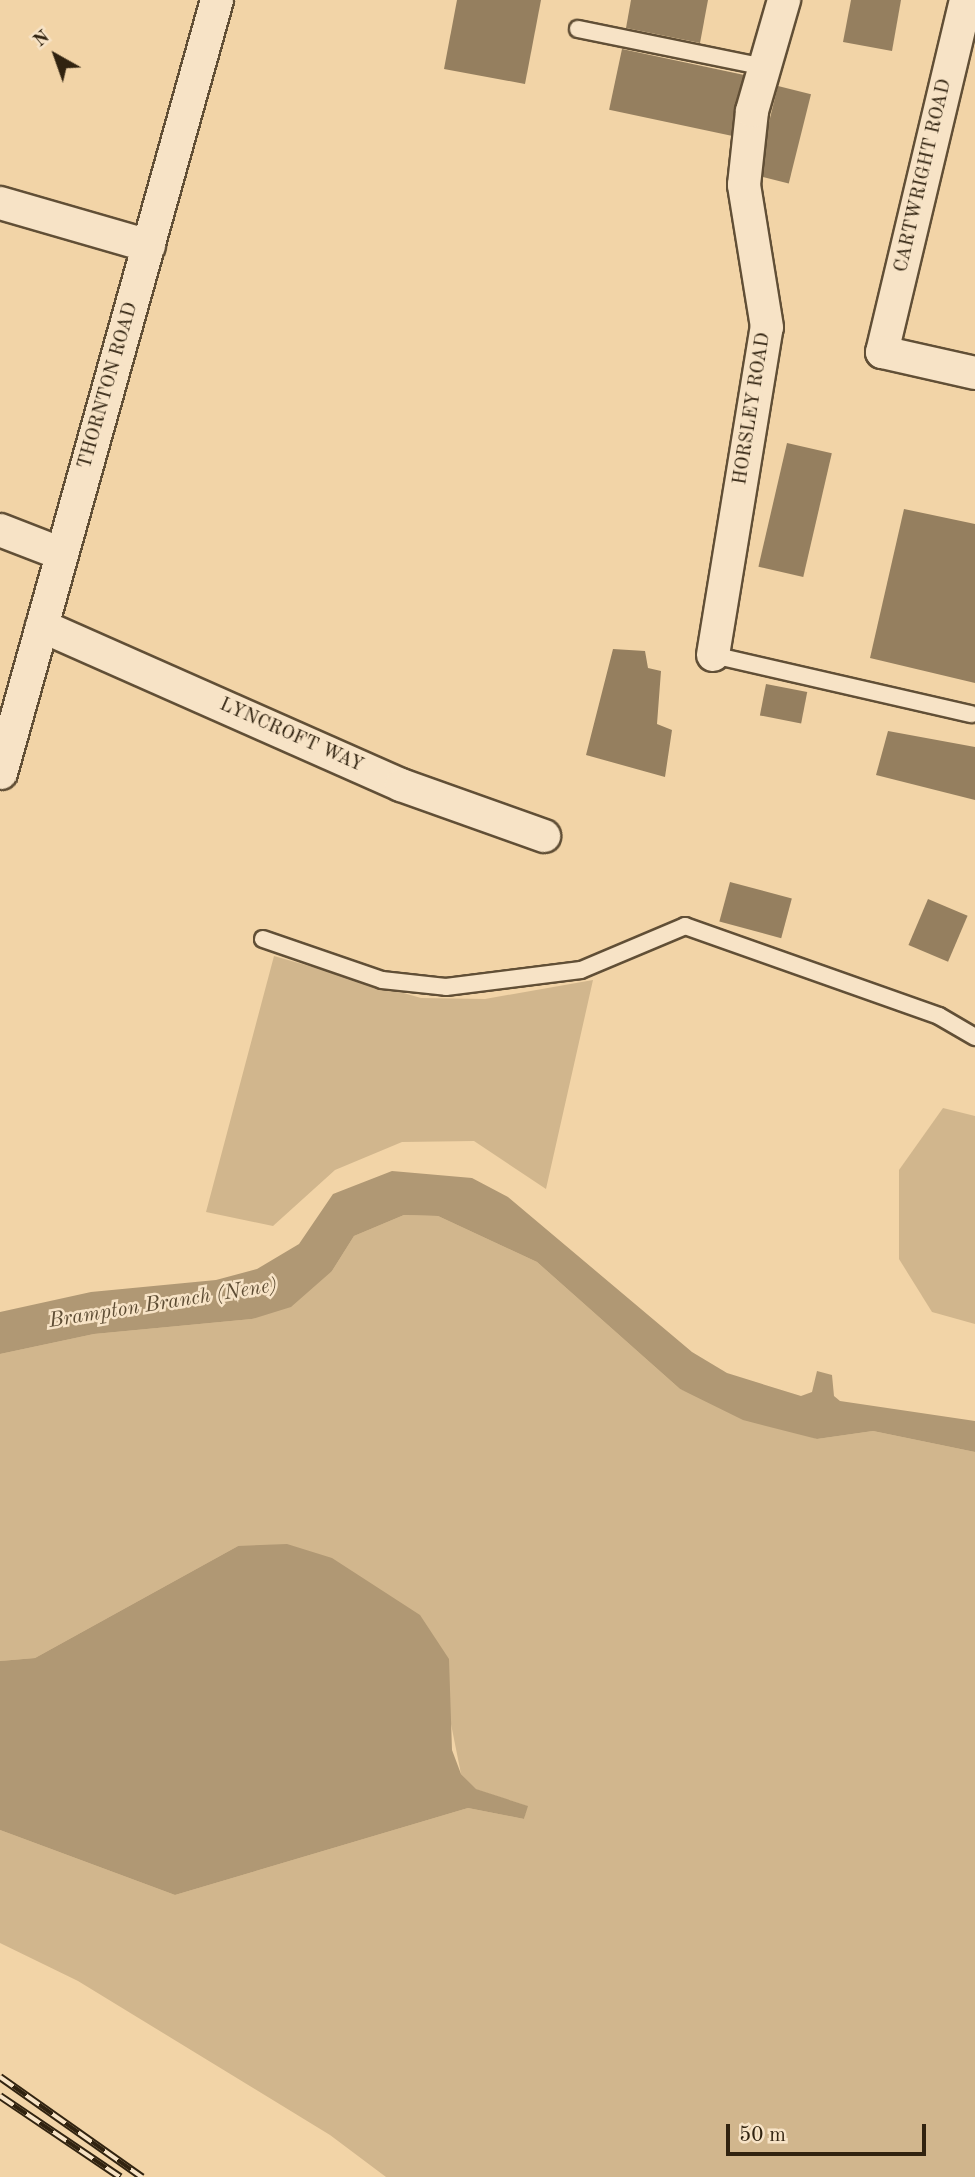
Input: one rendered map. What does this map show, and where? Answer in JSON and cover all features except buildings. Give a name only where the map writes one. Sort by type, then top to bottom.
[{"type":"street","name":"THORNTON ROAD","points":[[1,775],[217,0]]},
{"type":"street","name":"HORSLEY ROAD","points":[[713,655],[767,327],[744,185],[764,67],[784,0]]},
{"type":"street","name":"CARTWRIGHT ROAD","points":[[966,0],[882,352],[975,373]]},
{"type":"street","points":[[0,203],[149,246]]},
{"type":"street","points":[[0,530],[62,554]]},
{"type":"street","name":"LYNCROFT WAY","points":[[42,626],[401,785],[544,836]]},
{"type":"lane","points":[[578,29],[764,67]]},
{"type":"lane","points":[[713,655],[971,714]]},
{"type":"lane","points":[[262,939],[382,980],[446,987],[581,970],[685,926],[939,1016],[975,1037]]},
{"type":"shaded area","points":[[274,956],[421,998],[485,999],[593,980],[546,1189],[474,1141],[402,1142],[335,1170],[273,1226],[206,1212]]},
{"type":"shaded area","points":[[943,1108],[975,1116],[975,1324],[932,1312],[899,1259],[899,1170]]},
{"type":"shaded area","points":[[404,1215],[438,1216],[537,1262],[680,1389],[817,1439],[873,1431],[975,1452],[975,2177],[386,2177],[330,2135],[78,1981],[0,1943],[0,1830],[175,1895],[468,1808],[524,1819],[527,1806],[475,1789],[461,1774],[451,1724],[238,1546],[35,1658],[0,1661],[0,1354],[94,1334],[252,1319],[332,1271],[354,1236]]},
{"type":"water","name":"Brampton Branch (Nene)","points":[[392,1171],[472,1178],[508,1197],[692,1352],[727,1373],[801,1396],[812,1392],[817,1371],[832,1375],[834,1396],[840,1401],[975,1421],[975,1452],[873,1431],[817,1439],[743,1420],[680,1389],[537,1262],[438,1216],[404,1215],[354,1236],[332,1271],[291,1307],[252,1319],[94,1334],[0,1354],[0,1312],[91,1292],[216,1280],[257,1269],[299,1244],[333,1194]]},
{"type":"water","points":[[287,1544],[332,1558],[420,1615],[449,1659],[452,1750],[461,1774],[476,1789],[528,1806],[524,1819],[468,1808],[175,1895],[0,1830],[0,1661],[35,1658],[238,1546]]},
{"type":"railway","points":[[0,2077],[142,2177]]},
{"type":"railway","points":[[0,2096],[120,2177]]}]
